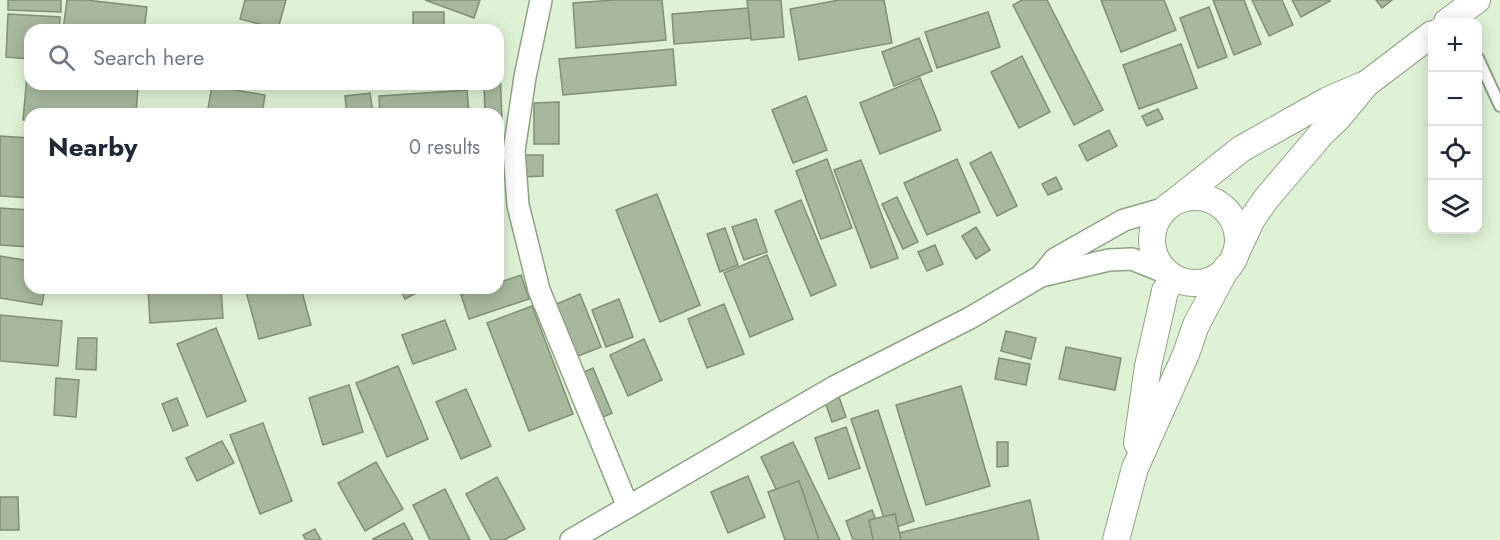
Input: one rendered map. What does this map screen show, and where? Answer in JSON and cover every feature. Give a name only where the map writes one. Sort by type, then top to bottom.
[{"type":"street","points":[[541,0],[525,77],[514,151],[518,205],[539,290],[628,507]]},
{"type":"street","points":[[1456,18],[1477,0]]},
{"type":"street","points":[[1135,468],[1186,354],[1196,325],[1252,219],[1266,199],[1366,84],[1428,37]]},
{"type":"street","points":[[1171,275],[1158,262],[1153,248],[1152,233],[1157,220],[1171,204],[1241,149],[1328,100],[1366,84]]},
{"type":"street","points":[[571,540],[834,387],[970,318],[1041,276],[1109,260],[1132,260],[1188,283],[1203,282],[1216,277],[1231,261],[1238,241],[1235,226],[1229,214],[1218,204],[1205,198],[1191,197],[1124,220],[1055,259],[1041,276]]},
{"type":"street","points":[[1116,540],[1135,468],[1148,366],[1165,291],[1171,275]]},
{"type":"lane","points":[[1482,67],[1500,106]]},
{"type":"building","points":[[8,0],[61,0],[61,12],[8,10]]},
{"type":"building","points":[[67,0],[147,7],[145,24],[64,24]]},
{"type":"building","points":[[245,0],[286,0],[279,24],[259,24],[240,19]]},
{"type":"building","points":[[425,0],[480,0],[474,18]]},
{"type":"building","points":[[662,0],[666,40],[576,48],[573,3]]},
{"type":"building","points":[[747,0],[781,0],[784,37],[751,40]]},
{"type":"building","points":[[839,0],[884,0],[892,43],[799,60],[790,9]]},
{"type":"building","points":[[1022,0],[1047,0],[1103,110],[1074,125],[1013,5]]},
{"type":"building","points":[[1101,0],[1164,0],[1176,30],[1121,52]]},
{"type":"building","points":[[1213,0],[1244,0],[1261,44],[1234,55]]},
{"type":"building","points":[[1252,0],[1282,0],[1293,25],[1269,36]]},
{"type":"building","points":[[1292,0],[1330,0],[1330,1],[1301,17]]},
{"type":"building","points":[[1376,0],[1392,0],[1382,8]]},
{"type":"building","points":[[1209,7],[1227,57],[1198,68],[1180,18]]},
{"type":"building","points":[[748,8],[751,38],[674,44],[672,14]]},
{"type":"building","points":[[413,12],[444,12],[444,24],[413,24]]},
{"type":"building","points":[[988,12],[1000,47],[937,68],[925,32]]},
{"type":"building","points":[[8,14],[60,17],[59,24],[24,24],[24,58],[6,57]]},
{"type":"building","points":[[919,38],[932,71],[894,86],[882,52]]},
{"type":"building","points":[[1181,44],[1197,88],[1139,109],[1123,65]]},
{"type":"building","points":[[673,49],[676,85],[563,95],[559,59]]},
{"type":"building","points":[[1022,56],[1050,112],[1019,128],[991,72]]},
{"type":"building","points":[[920,78],[941,130],[880,154],[860,103]]},
{"type":"building","points":[[26,90],[138,90],[136,108],[24,108]]},
{"type":"building","points":[[211,90],[236,90],[265,95],[263,108],[208,108]]},
{"type":"building","points":[[467,90],[468,108],[380,108],[379,96]]},
{"type":"building","points":[[484,90],[501,90],[501,108],[485,108]]},
{"type":"building","points":[[370,93],[372,108],[346,108],[345,96]]},
{"type":"building","points":[[806,96],[827,150],[793,163],[772,110]]},
{"type":"building","points":[[559,102],[559,144],[534,144],[534,103]]},
{"type":"building","points":[[1158,109],[1163,119],[1147,126],[1142,116]]},
{"type":"building","points":[[1109,130],[1117,146],[1087,161],[1079,145]]},
{"type":"building","points":[[0,136],[24,138],[24,198],[0,196]]},
{"type":"building","points":[[991,152],[1017,206],[997,216],[970,163]]},
{"type":"building","points":[[521,155],[543,155],[543,176],[521,177]]},
{"type":"building","points":[[827,159],[852,228],[821,239],[796,171]]},
{"type":"building","points":[[957,159],[980,212],[927,235],[904,183]]},
{"type":"building","points":[[861,160],[898,258],[871,268],[834,170]]},
{"type":"building","points":[[1056,177],[1062,189],[1048,195],[1042,184]]},
{"type":"building","points":[[657,194],[700,305],[660,322],[616,210]]},
{"type":"building","points":[[897,197],[918,242],[903,249],[882,204]]},
{"type":"building","points":[[801,200],[836,285],[811,296],[775,211]]},
{"type":"building","points":[[0,208],[24,210],[24,247],[0,245]]},
{"type":"building","points":[[756,219],[767,252],[744,260],[732,227]]},
{"type":"building","points":[[976,227],[990,250],[976,259],[962,236]]},
{"type":"building","points":[[725,228],[738,265],[720,272],[707,234]]},
{"type":"building","points":[[935,245],[943,264],[927,271],[918,252]]},
{"type":"building","points":[[767,255],[793,319],[750,337],[724,273]]},
{"type":"building","points":[[0,256],[24,260],[24,294],[44,294],[42,305],[0,298]]},
{"type":"building","points":[[521,275],[529,299],[469,319],[461,295],[504,294],[504,281]]},
{"type":"building","points":[[148,294],[221,294],[223,318],[150,323]]},
{"type":"building","points":[[247,294],[303,294],[311,325],[259,339]]},
{"type":"building","points":[[402,294],[415,294],[405,299]]},
{"type":"building","points":[[580,294],[601,347],[573,358],[552,306]]},
{"type":"building","points":[[619,299],[633,337],[606,347],[592,310]]},
{"type":"building","points":[[724,304],[744,354],[707,368],[688,319]]},
{"type":"building","points":[[532,306],[573,414],[529,431],[487,323]]},
{"type":"building","points":[[0,315],[62,321],[58,366],[0,361]]},
{"type":"building","points":[[445,320],[456,349],[413,364],[402,335]]},
{"type":"building","points":[[216,328],[246,401],[207,417],[177,344]]},
{"type":"building","points":[[1006,331],[1036,338],[1031,359],[1001,351]]},
{"type":"building","points":[[78,338],[97,338],[96,370],[76,369]]},
{"type":"building","points":[[644,339],[662,380],[628,396],[610,355]]},
{"type":"building","points":[[1066,347],[1121,358],[1115,390],[1059,379]]},
{"type":"building","points":[[999,358],[1030,364],[1026,385],[995,379]]},
{"type":"building","points":[[398,366],[428,439],[387,457],[356,383]]},
{"type":"building","points":[[593,368],[612,413],[594,421],[575,376]]},
{"type":"building","points":[[56,378],[79,380],[76,417],[54,415]]},
{"type":"building","points":[[349,385],[363,432],[323,445],[309,398]]},
{"type":"building","points":[[961,386],[990,486],[926,505],[896,405]]},
{"type":"building","points":[[466,389],[491,446],[461,459],[436,402]]},
{"type":"building","points":[[838,394],[846,417],[832,422],[824,399]]},
{"type":"building","points":[[177,398],[188,425],[173,431],[162,404]]},
{"type":"building","points":[[878,410],[914,521],[888,530],[851,419]]},
{"type":"building","points":[[263,423],[292,501],[260,514],[230,435]]},
{"type":"building","points":[[846,427],[860,468],[829,479],[815,438]]},
{"type":"building","points":[[222,441],[234,463],[197,481],[186,458]]},
{"type":"building","points":[[793,442],[840,540],[800,540],[761,457]]},
{"type":"building","points":[[997,442],[1008,442],[1008,466],[997,467]]},
{"type":"building","points":[[376,462],[403,509],[365,531],[338,483]]},
{"type":"building","points":[[748,476],[765,517],[728,533],[711,492]]},
{"type":"building","points":[[497,477],[525,529],[504,540],[491,540],[466,494]]},
{"type":"building","points":[[799,481],[819,540],[785,540],[768,492]]},
{"type":"building","points":[[445,489],[470,540],[430,540],[413,505]]},
{"type":"building","points":[[0,497],[18,497],[19,530],[0,530]]},
{"type":"building","points":[[1030,500],[1039,540],[897,540],[895,534]]},
{"type":"building","points":[[872,510],[884,540],[853,540],[846,521]]},
{"type":"building","points":[[895,514],[901,540],[873,540],[869,520]]},
{"type":"building","points":[[404,523],[413,540],[373,539]]},
{"type":"building","points":[[315,529],[321,540],[306,540],[303,535]]}]
